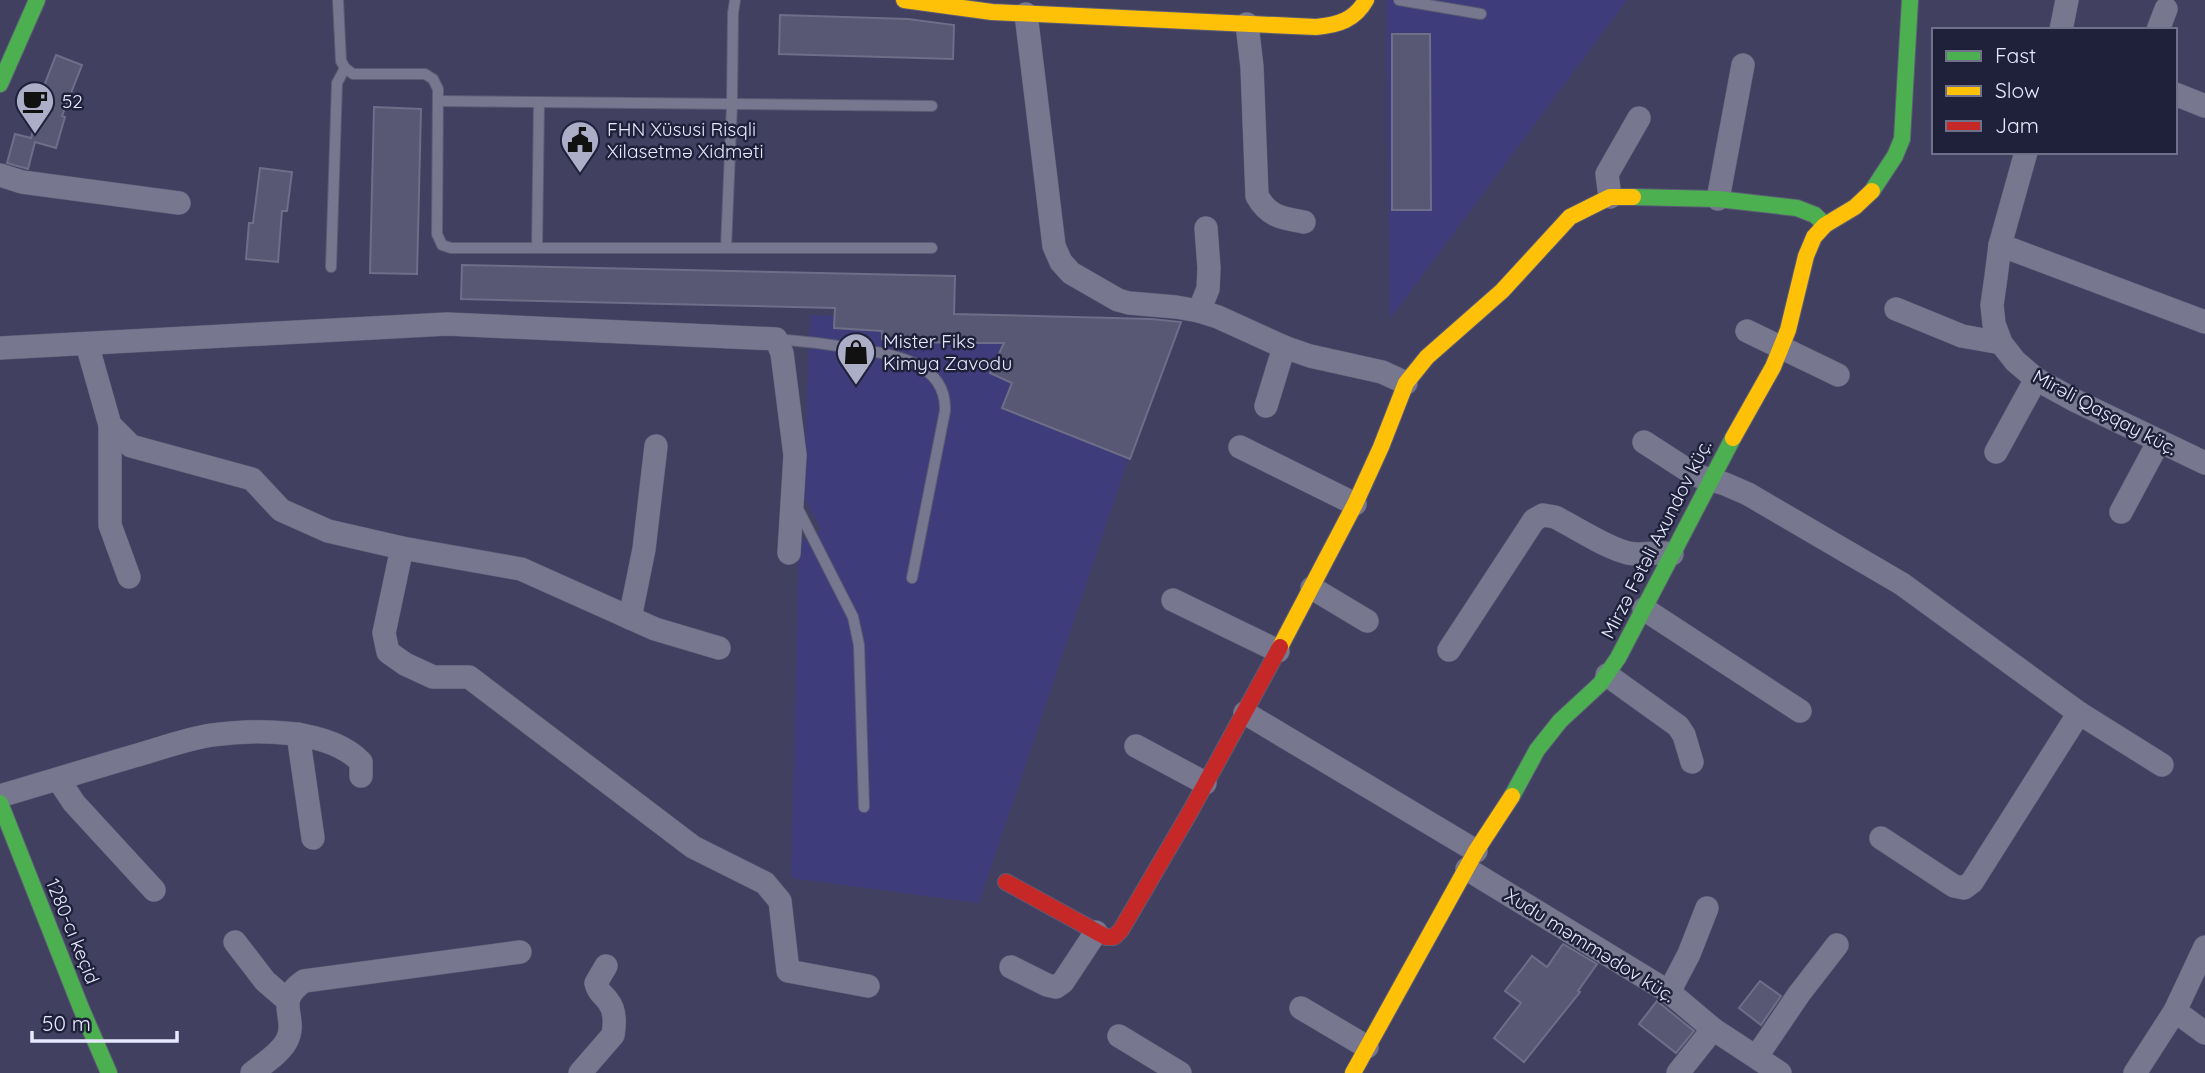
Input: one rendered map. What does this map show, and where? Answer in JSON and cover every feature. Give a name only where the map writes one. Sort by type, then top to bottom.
[{"type":"street","points":[[0,84],[37,0]]},
{"type":"street","points":[[904,0],[1026,14],[1334,26],[1354,16],[1366,0]]},
{"type":"street","name":"Mirzə Fətəli Axundov küç.","points":[[1353,1073],[1471,860],[1501,815],[1537,750],[1560,721],[1607,675],[1644,609],[1710,479],[1773,367],[1788,330],[1806,256],[1814,237],[1825,225],[1855,206],[1876,187],[1895,156],[1902,139],[1910,0]]},
{"type":"street","points":[[2061,28],[2067,0]]},
{"type":"street","points":[[1026,14],[1054,246],[1061,262],[1071,273],[1118,300],[1199,311],[1284,347],[1382,373],[1406,383]]},
{"type":"street","points":[[1247,24],[1252,67],[1257,196],[1269,212],[1304,222]]},
{"type":"street","points":[[1718,199],[1743,65]]},
{"type":"street","points":[[2177,95],[2205,106]]},
{"type":"street","points":[[1610,197],[1607,174],[1639,118]]},
{"type":"street","name":"Mirəli Qaşqay küç.","points":[[2025,154],[2000,245],[1992,305],[1994,324],[2001,343],[2015,361],[2036,379],[2205,463]]},
{"type":"street","points":[[0,175],[22,182],[179,203]]},
{"type":"street","points":[[1006,882],[1105,937],[1114,937],[1121,930],[1245,713],[1312,588],[1355,504],[1406,383],[1427,357],[1502,291],[1570,218],[1610,197],[1718,199],[1797,208],[1815,215],[1825,225]]},
{"type":"street","points":[[1199,311],[1208,289],[1206,228]]},
{"type":"street","points":[[2000,245],[2205,322]]},
{"type":"street","points":[[1896,309],[1962,336],[2001,343]]},
{"type":"street","points":[[0,348],[447,324],[776,339],[782,353],[794,436],[795,463],[789,553]]},
{"type":"street","points":[[1747,331],[1838,375]]},
{"type":"street","points":[[87,344],[110,425],[110,525],[129,577]]},
{"type":"street","points":[[1266,406],[1284,347]]},
{"type":"street","points":[[1996,452],[2036,379]]},
{"type":"street","points":[[110,425],[131,446],[252,479],[281,510],[328,531],[402,548],[521,569],[654,629],[719,648]]},
{"type":"street","points":[[2121,512],[2159,441]]},
{"type":"street","points":[[1644,442],[1695,475],[1748,494],[1902,584],[2079,713],[2162,765]]},
{"type":"street","points":[[630,618],[644,548],[656,446]]},
{"type":"street","points":[[1240,447],[1355,504]]},
{"type":"street","points":[[1448,650],[1534,520],[1543,514],[1555,517],[1631,554],[1658,551],[1672,554]]},
{"type":"street","points":[[402,548],[384,633],[388,652],[405,664],[433,677],[469,677],[693,847],[765,883],[780,901],[788,971],[868,986]]},
{"type":"street","points":[[1312,588],[1367,621]]},
{"type":"street","points":[[1173,600],[1278,650]]},
{"type":"street","points":[[1644,609],[1800,711]]},
{"type":"street","points":[[1607,675],[1678,726],[1685,734],[1692,762]]},
{"type":"street","name":"Xudu məmmədov küç.","points":[[1245,713],[1669,992],[1713,1029],[1780,1073]]},
{"type":"street","points":[[1881,838],[1954,886],[1964,888],[1972,882],[2079,713]]},
{"type":"street","points":[[0,796],[214,735],[250,732],[298,734],[320,740],[352,754],[360,762],[361,776]]},
{"type":"street","points":[[298,734],[313,838]]},
{"type":"street","points":[[1136,746],[1205,783]]},
{"type":"street","points":[[58,779],[74,803],[154,890]]},
{"type":"street","name":"1280-cı keçid","points":[[0,803],[109,1073]]},
{"type":"street","points":[[1669,992],[1689,954],[1707,908]]},
{"type":"street","points":[[1011,967],[1056,987],[1063,982],[1096,932]]},
{"type":"street","points":[[235,942],[265,981],[287,1000]]},
{"type":"street","points":[[1757,1056],[1799,994],[1837,945]]},
{"type":"street","points":[[2135,1073],[2175,1011],[2205,947]]},
{"type":"street","points":[[252,1073],[286,1042],[290,1029],[287,1000],[294,988],[304,981],[520,952]]},
{"type":"street","points":[[580,1073],[613,1035],[614,1011],[609,1001],[597,992],[596,983],[606,965]]},
{"type":"street","points":[[1301,1008],[1367,1047]]},
{"type":"street","points":[[2175,1011],[2205,1033]]},
{"type":"street","points":[[1678,1073],[1713,1029]]},
{"type":"street","points":[[1119,1036],[1181,1073]]},
{"type":"lane","points":[[338,0],[341,61],[345,68],[354,74],[425,74],[433,79],[438,89],[437,234],[442,245],[451,248],[932,248]]},
{"type":"lane","points":[[726,248],[735,0]]},
{"type":"lane","points":[[1399,0],[1481,13]]},
{"type":"lane","points":[[331,267],[337,83],[345,68]]},
{"type":"lane","points":[[438,101],[932,106]]},
{"type":"lane","points":[[537,248],[539,102]]},
{"type":"lane","points":[[776,339],[808,341],[897,356],[919,366],[936,380],[946,397],[912,578]]},
{"type":"lane","points":[[793,499],[853,617],[859,645],[864,807]]},
{"type":"shaded area","points":[[1386,0],[1627,0],[1390,319]]},
{"type":"shaded area","name":"Mister Fiks Kimya Zavodu","points":[[810,315],[1173,326],[979,903],[791,878],[799,542],[821,530],[803,495]]},
{"type":"building","points":[[780,15],[908,19],[954,25],[953,59],[779,54]]},
{"type":"building","points":[[1392,34],[1430,34],[1431,210],[1392,210]]},
{"type":"building","points":[[56,55],[82,65],[62,116],[65,117],[56,148],[35,142],[28,169],[7,163],[15,134],[31,138],[44,92],[42,91]]},
{"type":"building","points":[[374,107],[421,109],[417,274],[370,273]]},
{"type":"building","points":[[260,168],[292,172],[287,211],[282,211],[278,262],[246,259],[249,223],[253,223]]},
{"type":"building","points":[[462,265],[955,276],[954,314],[1181,322],[1130,459],[1002,408],[1012,383],[990,373],[1004,343],[882,339],[882,331],[834,328],[835,308],[461,299]]},
{"type":"building","points":[[1563,944],[1597,964],[1578,991],[1580,992],[1524,1062],[1494,1038],[1521,1003],[1505,991],[1532,956],[1547,967]]},
{"type":"building","points":[[1760,981],[1781,996],[1761,1025],[1739,1008]]},
{"type":"building","points":[[1657,1001],[1694,1031],[1676,1053],[1639,1024]]},
{"type":"traffic: fast","points":[[0,84],[37,0]]},
{"type":"traffic: fast","points":[[1872,191],[1895,156],[1902,139],[1910,0]]},
{"type":"traffic: fast","points":[[1633,197],[1718,199],[1797,208],[1815,215],[1825,225]]},
{"type":"traffic: fast","points":[[1512,796],[1537,750],[1560,721],[1600,684],[1618,658],[1733,438]]},
{"type":"traffic: fast","points":[[0,803],[109,1073]]},
{"type":"traffic: slow","points":[[904,0],[992,12],[1316,27],[1332,25],[1351,17],[1366,0]]},
{"type":"traffic: slow","points":[[1733,438],[1773,367],[1788,330],[1806,256],[1814,237],[1825,225],[1855,207],[1872,191]]},
{"type":"traffic: slow","points":[[1280,647],[1355,504],[1406,383],[1427,357],[1502,291],[1570,217],[1610,197],[1633,197]]},
{"type":"traffic: slow","points":[[1353,1073],[1476,851],[1512,796]]},
{"type":"traffic: jam","points":[[1006,882],[1106,937],[1114,937],[1121,930],[1190,812],[1280,647]]},
{"type":"place","name":"52","points":[[35,135]]},
{"type":"place","name":"FHN Xüsusi Risqli Xilasetmə Xidməti","points":[[580,174]]},
{"type":"place","name":"Mister Fiks Kimya Zavodu","points":[[856,386]]}]
